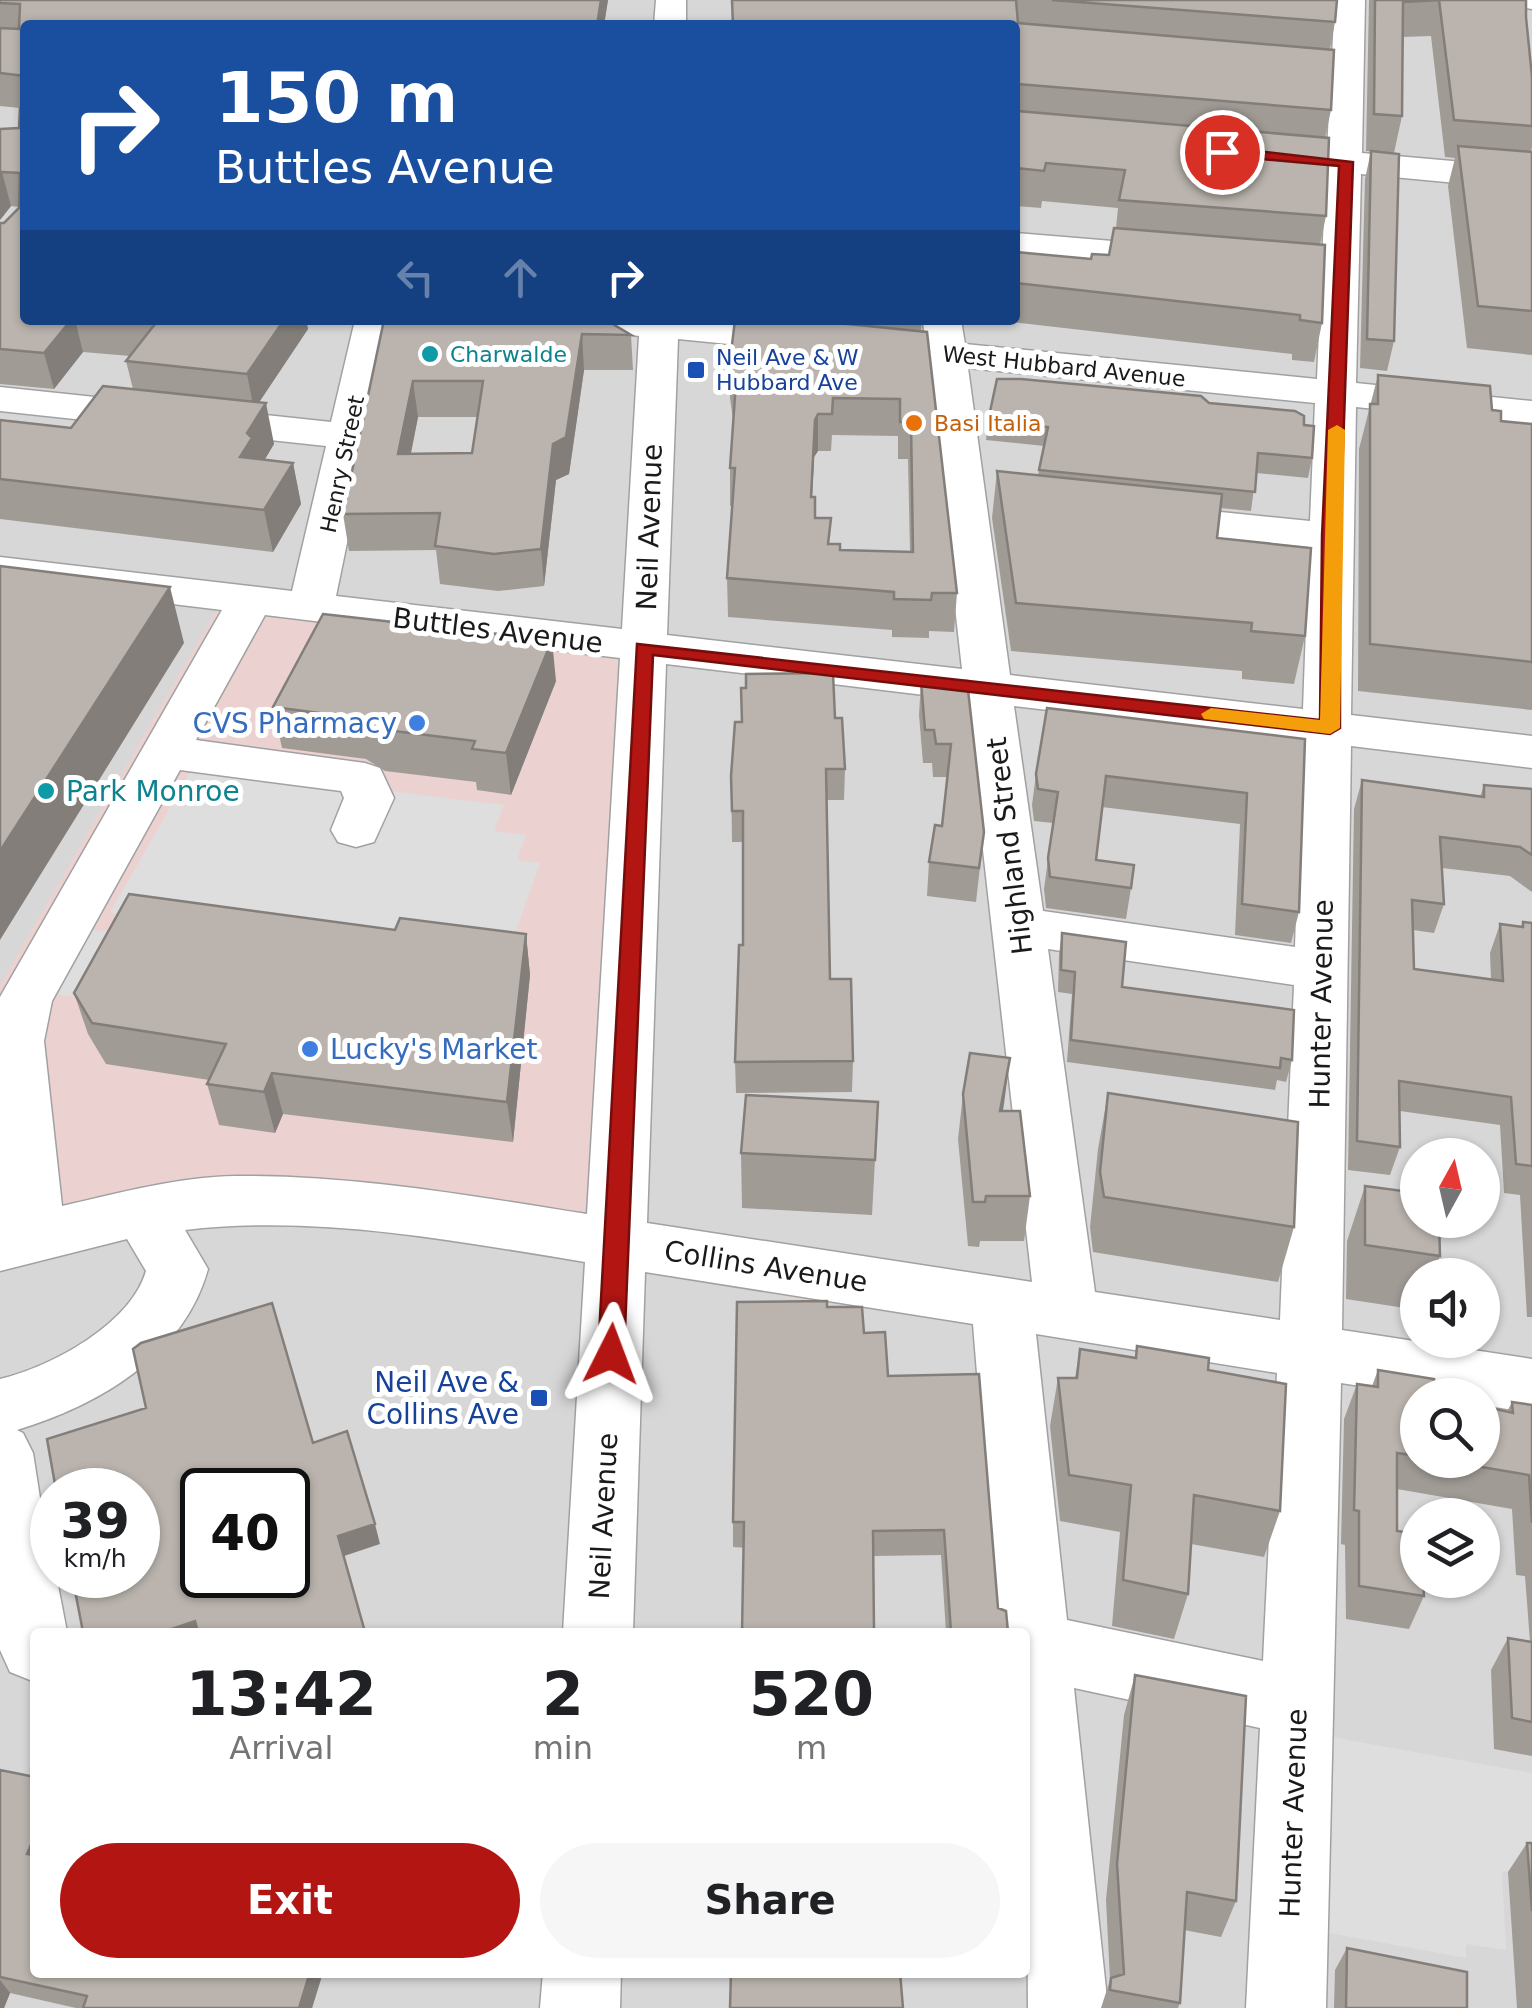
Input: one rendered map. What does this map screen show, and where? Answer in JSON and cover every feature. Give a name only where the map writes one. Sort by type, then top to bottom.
[{"type":"street","name":"Hunter Avenue","points":[[1286,2008],[1338,394],[1323,269],[1346,162],[1326,71],[1350,0]]},
{"type":"street","points":[[1292,158],[1532,178]]},
{"type":"street","points":[[1020,244],[1227,261]]},
{"type":"street","name":"Henry Street","points":[[311,608],[373,325]]},
{"type":"street","name":"Neil Avenue","points":[[598,1628],[659,325]]},
{"type":"street","name":"West Hubbard Avenue","points":[[676,325],[860,346],[944,337],[1338,394],[1532,412]]},
{"type":"street","name":"Highland Street","points":[[944,337],[982,501],[990,688],[1018,926],[1035,1308],[1034,1644],[1068,2008]]},
{"type":"street","points":[[0,399],[349,436]]},
{"type":"street","points":[[1106,513],[1331,536]]},
{"type":"street","name":"Buttles Avenue","points":[[0,570],[1532,752]]},
{"type":"street","points":[[17,1241],[16,1041],[24,1001],[251,600]]},
{"type":"street","points":[[165,752],[362,780],[369,798],[356,830]]},
{"type":"street","points":[[1018,926],[1321,970]]},
{"type":"street","name":"Collins Avenue","points":[[17,1241],[142,1211],[235,1200],[427,1213],[1532,1386]]},
{"type":"street","points":[[0,1407],[26,1403],[118,1350],[166,1300],[178,1270],[142,1211]]},
{"type":"street","points":[[0,1453],[31,1628]]},
{"type":"street","points":[[1034,1644],[1108,1664],[1296,1700]]},
{"type":"street","points":[[580,2008],[582,1978]]},
{"type":"shaded area","points":[[0,0],[1532,0],[1532,2008],[0,2008]]},
{"type":"shaded area","points":[[218,607],[618,657],[595,1218],[21,1228],[0,1128],[0,985]]},
{"type":"shaded area","points":[[193,767],[504,805],[494,831],[526,835],[517,860],[540,863],[511,945],[389,951],[110,913]]},
{"type":"shaded area","points":[[87,929],[124,934],[88,999],[50,993]]},
{"type":"shaded area","points":[[1326,1736],[1532,1773],[1532,1876],[1502,1871],[1506,1950],[1466,1944],[1466,1958],[1324,1932]]},
{"type":"building","points":[[601,0],[598,20],[20,20],[20,75],[0,73],[0,28],[19,29],[20,4],[0,3]]},
{"type":"building","points":[[732,0],[1016,0],[1018,20],[733,20]]},
{"type":"building","points":[[1052,0],[1337,0],[1335,22]]},
{"type":"building","points":[[1375,0],[1439,0],[1403,2],[1402,116],[1374,114]]},
{"type":"building","points":[[1439,0],[1526,0],[1532,126],[1454,120]]},
{"type":"building","points":[[1020,23],[1334,50],[1331,110],[1020,84]]},
{"type":"building","points":[[20,108],[20,173],[0,174],[0,129],[19,128]]},
{"type":"building","points":[[1020,111],[1329,138],[1326,216],[1119,200],[1125,170],[1046,163],[1044,171],[1020,169]]},
{"type":"building","points":[[1458,146],[1532,152],[1532,311],[1478,306]]},
{"type":"building","points":[[1371,151],[1399,154],[1394,341],[1367,339]]},
{"type":"building","points":[[20,173],[20,325],[67,325],[44,353],[0,349],[0,223],[19,208]]},
{"type":"building","points":[[1114,228],[1325,245],[1322,323],[1300,320],[1300,315],[1020,284],[1020,252],[1091,259],[1092,254],[1109,255]]},
{"type":"building","points":[[154,325],[281,325],[247,374],[126,361]]},
{"type":"building","points":[[383,325],[614,325],[631,335],[582,334],[566,437],[553,444],[541,549],[494,554],[435,546],[440,513],[343,514]],"holes":[[[413,381],[483,381],[472,453],[398,454]]]},
{"type":"building","points":[[734,325],[858,325],[927,332],[957,593],[932,593],[931,600],[894,599],[894,592],[727,578],[735,468],[730,468],[736,382],[732,382]],"holes":[[[833,398],[900,399],[900,422],[911,422],[913,552],[840,550],[840,544],[828,544],[831,518],[815,518],[815,497],[811,497],[818,414],[832,414]]]},
{"type":"building","points":[[1378,375],[1490,386],[1492,410],[1501,411],[1501,421],[1532,424],[1532,662],[1370,644],[1370,404],[1378,404]]},
{"type":"building","points":[[997,379],[1201,396],[1209,403],[1295,411],[1304,416],[1304,425],[1314,426],[1312,458],[1258,453],[1255,492],[1039,470],[1048,427],[988,421]]},
{"type":"building","points":[[103,386],[266,403],[247,433],[252,438],[240,457],[293,463],[264,510],[0,479],[0,420],[71,428]]},
{"type":"building","points":[[997,471],[1222,494],[1217,538],[1311,548],[1305,636],[1251,631],[1252,623],[1016,603]]},
{"type":"building","points":[[0,566],[170,587],[0,851]]},
{"type":"building","points":[[323,614],[552,640],[506,753],[472,749],[475,741],[378,729],[358,718],[273,707]]},
{"type":"building","points":[[833,673],[835,718],[842,718],[845,769],[826,769],[830,979],[851,979],[853,1061],[735,1062],[739,945],[743,945],[743,811],[732,811],[731,776],[735,722],[742,722],[741,688],[746,688],[746,674]]},
{"type":"building","points":[[921,681],[967,681],[984,832],[979,868],[929,862],[935,825],[942,826],[951,744],[936,744],[934,730],[925,730]]},
{"type":"building","points":[[1047,708],[1305,739],[1299,912],[1242,904],[1247,793],[1106,776],[1096,860],[1134,865],[1131,888],[1050,877],[1048,858],[1058,792],[1038,789],[1036,774]]},
{"type":"building","points":[[1362,780],[1484,797],[1484,785],[1532,789],[1532,855],[1520,847],[1440,837],[1444,904],[1412,900],[1414,969],[1503,981],[1500,924],[1523,927],[1523,922],[1532,923],[1532,1166],[1516,1164],[1511,1097],[1399,1081],[1400,1147],[1357,1141]]},
{"type":"building","name":"Lucky's Market","points":[[129,894],[395,930],[400,918],[526,934],[507,1102],[272,1073],[264,1092],[207,1084],[226,1044],[92,1023],[74,993]]},
{"type":"building","points":[[1062,933],[1126,942],[1122,987],[1294,1010],[1292,1060],[1281,1058],[1280,1068],[1071,1040],[1075,972],[1061,970]]},
{"type":"building","points":[[970,1053],[1010,1058],[1000,1111],[1020,1111],[1030,1196],[986,1196],[985,1202],[973,1202],[963,1094]]},
{"type":"building","points":[[1108,1093],[1298,1122],[1294,1227],[1104,1197],[1100,1172]]},
{"type":"building","points":[[746,1095],[878,1102],[875,1160],[741,1153]]},
{"type":"building","points":[[1365,1186],[1400,1191],[1400,1238],[1440,1238],[1440,1256],[1365,1245]]},
{"type":"building","points":[[827,1301],[827,1307],[862,1307],[864,1333],[885,1332],[888,1376],[979,1374],[998,1608],[1006,1611],[1008,1628],[951,1628],[944,1530],[873,1531],[874,1628],[742,1628],[744,1522],[733,1522],[737,1302]]},
{"type":"building","points":[[272,1303],[313,1443],[347,1431],[375,1524],[338,1536],[364,1628],[197,1628],[195,1621],[175,1628],[82,1628],[76,1598],[160,1598],[160,1468],[52,1468],[47,1439],[146,1408],[133,1349],[141,1343]]},
{"type":"building","points":[[1137,1346],[1209,1358],[1208,1370],[1286,1384],[1280,1511],[1194,1495],[1188,1594],[1123,1580],[1131,1485],[1069,1475],[1058,1378],[1077,1378],[1080,1349],[1136,1358]]},
{"type":"building","points":[[1378,1370],[1428,1378],[1400,1378],[1400,1592],[1359,1586],[1359,1511],[1354,1510],[1357,1384],[1378,1387]]},
{"type":"building","points":[[1512,1402],[1532,1405],[1532,1523],[1529,1475],[1500,1470],[1500,1410],[1513,1413]]},
{"type":"building","points":[[1508,1638],[1532,1642],[1532,1722],[1512,1718]]},
{"type":"building","points":[[1135,1675],[1246,1696],[1236,1901],[1187,1892],[1180,2003],[1110,1990],[1111,1978],[1124,1974],[1117,1864]]},
{"type":"building","points":[[0,1770],[30,1776],[30,1978],[308,1978],[299,2008],[83,2008],[87,1996],[0,1977]]},
{"type":"building","points":[[1527,1843],[1532,1843],[1532,1911]]},
{"type":"building","points":[[1347,1948],[1467,1972],[1467,2008],[1346,2008]]},
{"type":"building","points":[[731,1978],[900,1978],[903,2008],[730,2008]]},
{"type":"slow traffic","points":[[1211,714],[1330,728],[1331,536],[1337,430]]},
{"type":"place","name":"Charwalde","points":[[430,354]]},
{"type":"place","name":"Neil Ave & W Hubbard Ave","points":[[696,370]]},
{"type":"place","name":"Basi Italia","points":[[914,423]]},
{"type":"place","name":"CVS Pharmacy","points":[[417,723]]},
{"type":"place","name":"Park Monroe","points":[[46,791]]},
{"type":"place","name":"Lucky's Market","points":[[310,1049]]},
{"type":"place","name":"Neil Ave & Collins Ave","points":[[539,1398]]},
{"type":"route","points":[[611,1354],[644,648],[1330,728],[1331,536],[1346,162],[1222,152]]}]
